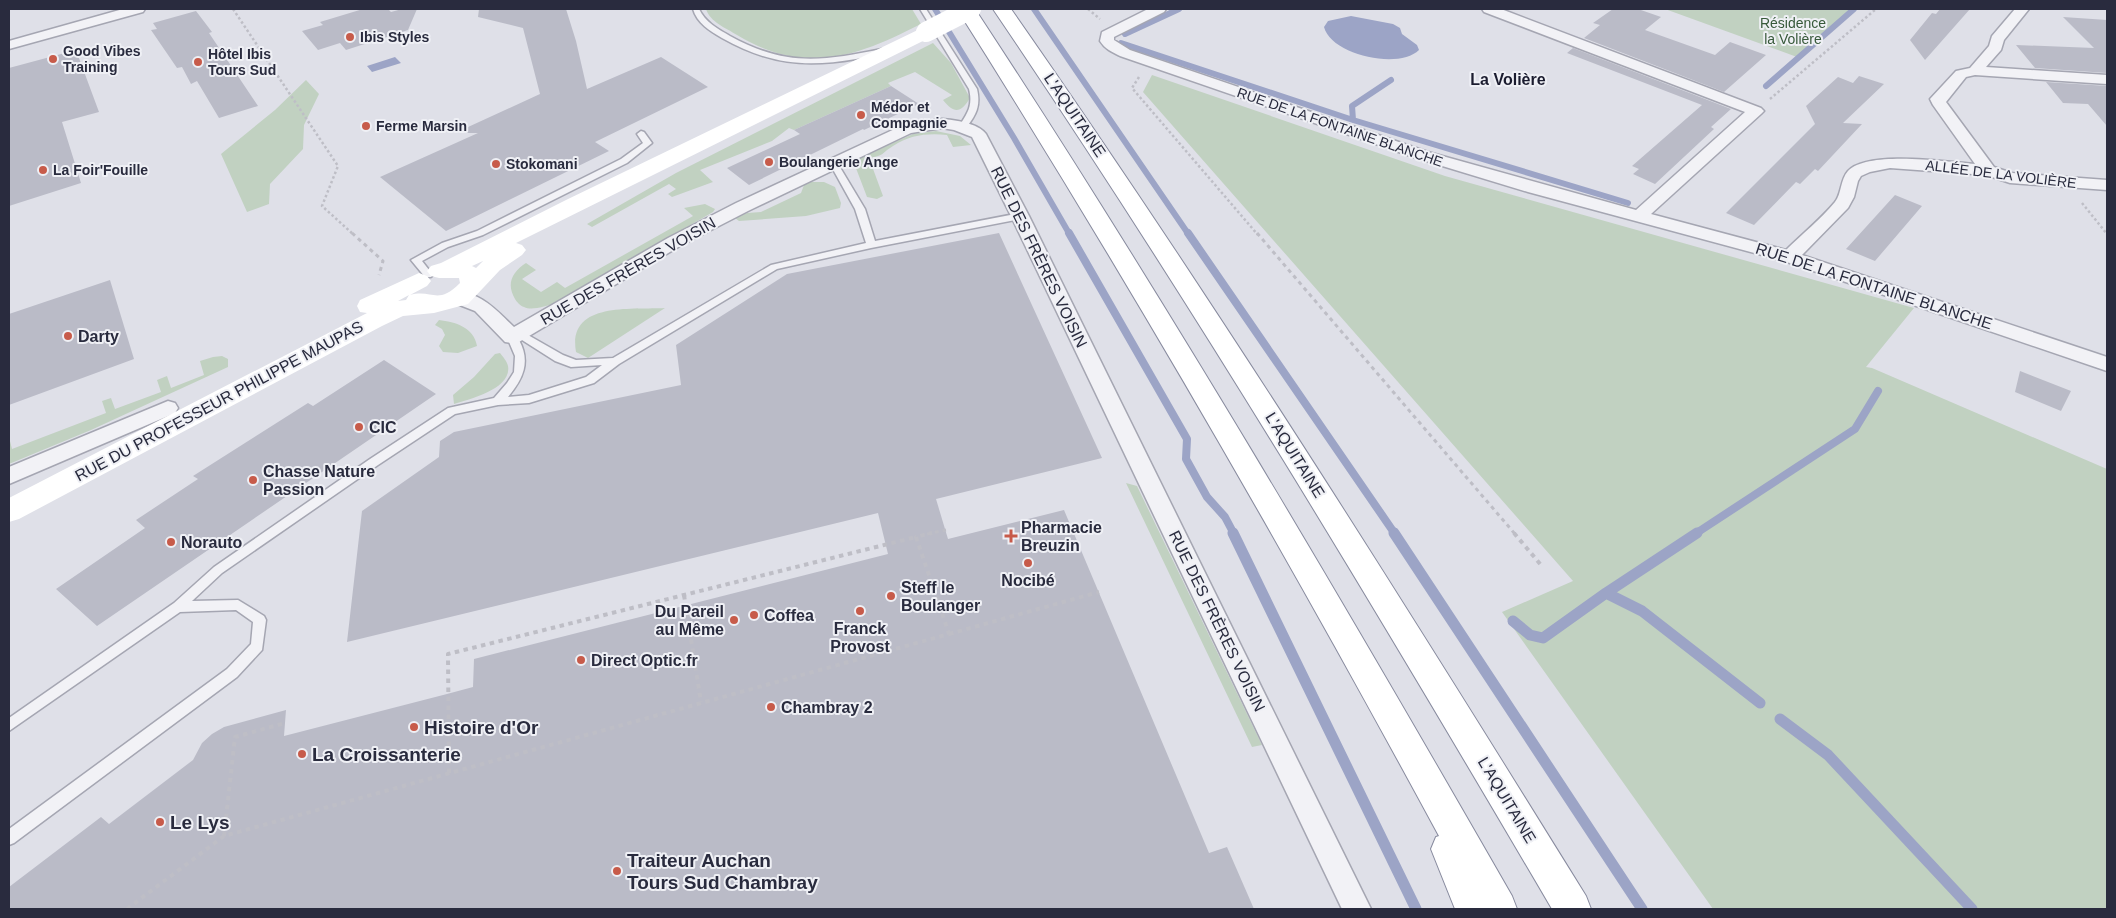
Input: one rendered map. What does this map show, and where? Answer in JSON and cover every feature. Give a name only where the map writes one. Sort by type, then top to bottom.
[{"type":"main road","name":"L'AQUITAINE","points":[[966,9],[1042,128],[1171,338],[1403,738],[1499,909]]},
{"type":"main road","name":"RUE DU PROFESSEUR PHILIPPE MAUPAS","points":[[9,492],[168,408],[432,275],[689,150],[971,9]]},
{"type":"main road","name":"L'AQUITAINE","points":[[1002,9],[1127,193],[1220,336],[1397,618],[1573,909]]},
{"type":"main road","name":"RUE DU PROFESSEUR PHILIPPE MAUPAS","points":[[9,511],[373,320],[399,309],[434,305],[465,290],[502,257],[569,222],[689,150]]},
{"type":"main road","points":[[434,305],[425,304],[414,298],[415,287],[432,275],[463,271],[469,274],[465,290]]},
{"type":"main road","points":[[1403,738],[1473,909]]},
{"type":"street","points":[[9,45],[138,9]]},
{"type":"street","name":"RUE DE LA FONTAINE BLANCHE","points":[[1159,9],[1107,35],[1107,41],[1113,48],[1149,62],[1422,156],[1790,257],[2107,364]]},
{"type":"street","points":[[1489,9],[1756,111],[1639,216]]},
{"type":"street","points":[[1975,71],[1996,47],[1997,39],[2022,9]]},
{"type":"street","points":[[1988,170],[1938,102],[1938,99],[1961,74],[1975,71],[2107,80]]},
{"type":"street","name":"RUE DES FRÈRES VOISIN","points":[[512,337],[674,242],[905,130],[919,126],[951,123],[978,134],[1020,216],[1357,909]]},
{"type":"street","name":"ALLÉE DE LA VOLIÈRE","points":[[1790,257],[1842,204],[1850,181],[1855,173],[1865,168],[1890,163],[1988,170],[2010,178],[2107,185]]},
{"type":"street","points":[[465,290],[512,337]]},
{"type":"street","name":"RUE DU PROFESSEUR PHILIPPE MAUPAS","points":[[9,476],[168,408]]},
{"type":"lane","points":[[696,9],[700,18],[706,24],[730,39],[752,50],[781,60],[829,62],[891,49]]},
{"type":"lane","points":[[923,9],[974,89],[975,107],[962,126]]},
{"type":"lane","points":[[432,275],[416,260],[445,245],[480,233],[624,161],[648,143],[641,134]]},
{"type":"lane","points":[[834,164],[860,209],[871,245]]},
{"type":"lane","points":[[9,725],[178,607],[218,570],[452,410],[476,407],[498,401],[529,400],[590,380],[615,361],[774,267],[871,245],[1020,216]]},
{"type":"lane","points":[[512,337],[524,337],[559,358],[575,364],[615,361]]},
{"type":"lane","points":[[498,401],[516,382],[520,368],[521,362],[518,346],[512,337]]},
{"type":"lane","points":[[9,838],[232,673],[257,646],[260,620],[238,605],[178,607]]},
{"type":"path","points":[[233,9],[338,166],[322,206],[383,261],[379,280]]},
{"type":"path","points":[[1756,111],[1876,9]]},
{"type":"path","points":[[1149,62],[1132,88],[1541,565]]},
{"type":"path","points":[[2066,183],[2107,234]]},
{"type":"path","points":[[449,773],[448,654],[946,530]]},
{"type":"path","points":[[916,538],[949,634]]},
{"type":"path","points":[[127,909],[224,836],[1099,592]]},
{"type":"path","points":[[684,595],[701,702]]},
{"type":"path","points":[[224,836],[235,737],[285,723]]},
{"type":"green space","points":[[706,9],[912,9],[921,24],[897,36],[852,53],[808,58],[785,55],[762,48],[719,24],[711,18]]},
{"type":"green space","name":"Résidence la Volière","points":[[1665,9],[1853,9],[1797,57]]},
{"type":"green space","points":[[933,43],[951,63],[970,98],[964,107],[957,110],[951,108],[943,100],[952,95],[915,72],[888,83],[891,86],[794,130],[789,128],[772,141],[700,170],[713,182],[672,197],[668,194],[676,189],[669,184],[592,227],[587,224],[676,173]]},
{"type":"green space","points":[[1152,75],[1445,176],[1914,308],[1866,367],[2107,469],[2107,909],[1713,909],[1502,612],[1573,581],[1143,92]]},
{"type":"green space","points":[[306,80],[319,94],[304,125],[303,149],[270,184],[269,204],[247,212],[221,154],[275,110]]},
{"type":"green space","points":[[936,131],[960,136],[971,145],[953,147],[947,135],[940,134],[919,136],[899,142],[881,155],[869,158],[883,196],[877,199],[867,197],[854,163],[857,159],[913,134]]},
{"type":"green space","points":[[811,182],[824,182],[835,187],[841,203],[840,208],[806,216],[739,221],[735,218],[747,213],[761,212],[801,193],[804,185]]},
{"type":"green space","points":[[705,204],[715,209],[713,212],[554,304],[539,308],[527,308],[519,304],[512,294],[511,283],[514,274],[526,263],[536,270],[522,279],[541,292],[557,282],[565,288],[693,216],[684,208]]},
{"type":"green space","points":[[665,308],[588,358],[576,352],[576,336],[581,324],[592,316],[620,309]]},
{"type":"green space","points":[[439,320],[457,324],[468,330],[472,334],[477,346],[458,353],[443,352],[439,346],[445,335],[442,329],[435,325]]},
{"type":"green space","points":[[500,353],[508,366],[504,381],[488,392],[454,404],[453,395],[474,377],[495,354]]},
{"type":"green space","points":[[222,356],[228,359],[228,367],[91,430],[9,464],[9,437],[12,449],[106,413],[102,401],[111,398],[115,409],[161,392],[157,380],[167,376],[171,388],[204,375],[200,361]]},
{"type":"green space","points":[[1126,483],[1137,486],[1262,745],[1252,747]]},
{"type":"water","points":[[1351,16],[1393,24],[1400,28],[1402,34],[1417,45],[1419,50],[1409,56],[1397,59],[1382,59],[1352,52],[1329,37],[1324,27],[1328,21]]},
{"type":"water","points":[[395,57],[401,63],[372,72],[367,66]]},
{"type":"building","points":[[363,9],[388,9],[391,12],[402,9],[417,9],[408,30],[346,50],[340,43],[318,50],[302,31],[323,25],[320,22]]},
{"type":"building","points":[[479,9],[566,9],[576,41],[587,89],[661,57],[708,87],[595,142],[609,151],[446,231],[380,177],[478,133],[455,133],[540,94],[523,28],[478,17]]},
{"type":"building","points":[[1613,9],[1638,9],[1661,17],[1645,30],[1715,55],[1730,42],[1766,55],[1724,92],[1584,38],[1600,25],[1593,23]]},
{"type":"building","points":[[1940,9],[1970,9],[1925,60],[1910,40],[1932,13],[1936,14]]},
{"type":"building","name":"Hôtel Ibis Tours Sud","points":[[196,11],[212,32],[209,33],[258,106],[219,118],[197,81],[191,84],[182,67],[177,68],[151,30],[157,29],[153,23]]},
{"type":"building","points":[[2063,17],[2107,20],[2107,73],[2035,68],[2016,45],[2094,48]]},
{"type":"building","points":[[1573,48],[1731,109],[1711,127],[1714,129],[1655,184],[1633,174],[1639,169],[1632,166],[1702,105],[1567,53]]},
{"type":"building","points":[[76,50],[99,112],[62,122],[81,183],[9,206],[9,68]]},
{"type":"building","points":[[1859,76],[1884,84],[1843,123],[1862,124],[1818,171],[1815,169],[1800,184],[1796,182],[1754,225],[1726,213],[1815,124],[1806,106],[1838,77],[1853,83]]},
{"type":"building","points":[[2046,82],[2107,86],[2107,126],[2088,104],[2063,103]]},
{"type":"building","points":[[891,86],[919,104],[863,129],[749,185],[727,168],[800,134],[794,130]]},
{"type":"building","points":[[1895,195],[1922,206],[1875,261],[1846,249]]},
{"type":"building","name":"Chambray 2","points":[[999,233],[1102,458],[936,499],[948,539],[1064,510],[1209,853],[1227,847],[1254,909],[9,909],[9,887],[101,817],[109,824],[193,760],[202,743],[224,727],[286,710],[284,736],[447,694],[473,687],[474,659],[888,554],[878,513],[347,642],[362,511],[439,457],[440,441],[454,432],[681,385],[676,345],[787,274]]},
{"type":"building","name":"Darty","points":[[110,280],[134,359],[9,405],[9,314]]},
{"type":"building","points":[[384,360],[436,394],[97,626],[56,589],[145,528],[136,520],[198,479],[193,476],[308,403],[313,406]]},
{"type":"building","points":[[2020,371],[2071,391],[2061,411],[2015,392]]},
{"type":"waterway","points":[[935,9],[1014,138],[1070,235]]},
{"type":"waterway","points":[[1034,9],[1189,235]]},
{"type":"waterway","points":[[1125,34],[1179,9]]},
{"type":"waterway","points":[[1766,86],[1854,9]]},
{"type":"waterway","points":[[1121,43],[1353,120]]},
{"type":"waterway","points":[[1353,120],[1352,106],[1391,80]]},
{"type":"waterway","points":[[1353,120],[1628,203]]},
{"type":"waterway","points":[[1069,233],[1187,439],[1186,459],[1207,497],[1225,517],[1234,534]]},
{"type":"waterway","points":[[1188,233],[1395,534]]},
{"type":"waterway","points":[[1695,534],[1855,429],[1878,391]]},
{"type":"waterway","points":[[1233,533],[1416,909]]},
{"type":"waterway","points":[[1394,533],[1642,909]]},
{"type":"waterway","points":[[1606,593],[1697,533]]},
{"type":"waterway","points":[[1513,621],[1530,635],[1543,638],[1606,593]]},
{"type":"waterway","points":[[1606,593],[1642,611],[1760,703]]},
{"type":"waterway","points":[[1780,719],[1828,755],[1972,909]]},
{"type":"place","name":"Ibis Styles","points":[[350,37]]},
{"type":"place","name":"Good Vibes Training","points":[[53,59]]},
{"type":"place","name":"Hôtel Ibis Tours Sud","points":[[198,62]]},
{"type":"place","name":"Médor et Compagnie","points":[[861,115]]},
{"type":"place","name":"Ferme Marsin","points":[[366,126]]},
{"type":"place","name":"Boulangerie Ange","points":[[769,162]]},
{"type":"place","name":"Stokomani","points":[[496,164]]},
{"type":"place","name":"La Foir'Fouille","points":[[43,170]]},
{"type":"place","name":"Darty","points":[[68,336]]},
{"type":"place","name":"CIC","points":[[359,427]]},
{"type":"place","name":"Chasse Nature Passion","points":[[253,480]]},
{"type":"place","name":"Pharmacie Breuzin","points":[[1011,536]]},
{"type":"place","name":"Norauto","points":[[171,542]]},
{"type":"place","name":"Nocibé","points":[[1028,563]]},
{"type":"place","name":"Steff le Boulanger","points":[[891,596]]},
{"type":"place","name":"Franck Provost","points":[[860,611]]},
{"type":"place","name":"Coffea","points":[[754,615]]},
{"type":"place","name":"Du Pareil au Même","points":[[734,620]]},
{"type":"place","name":"Direct Optic.fr","points":[[581,660]]},
{"type":"place","name":"Chambray 2","points":[[771,707]]},
{"type":"place","name":"Histoire d'Or","points":[[414,727]]},
{"type":"place","name":"La Croissanterie","points":[[302,754]]},
{"type":"place","name":"Le Lys","points":[[160,822]]},
{"type":"place","name":"Traiteur Auchan Tours Sud Chambray","points":[[617,871]]},
{"type":"district","name":"La Volière","points":[[1508,79]]}]
